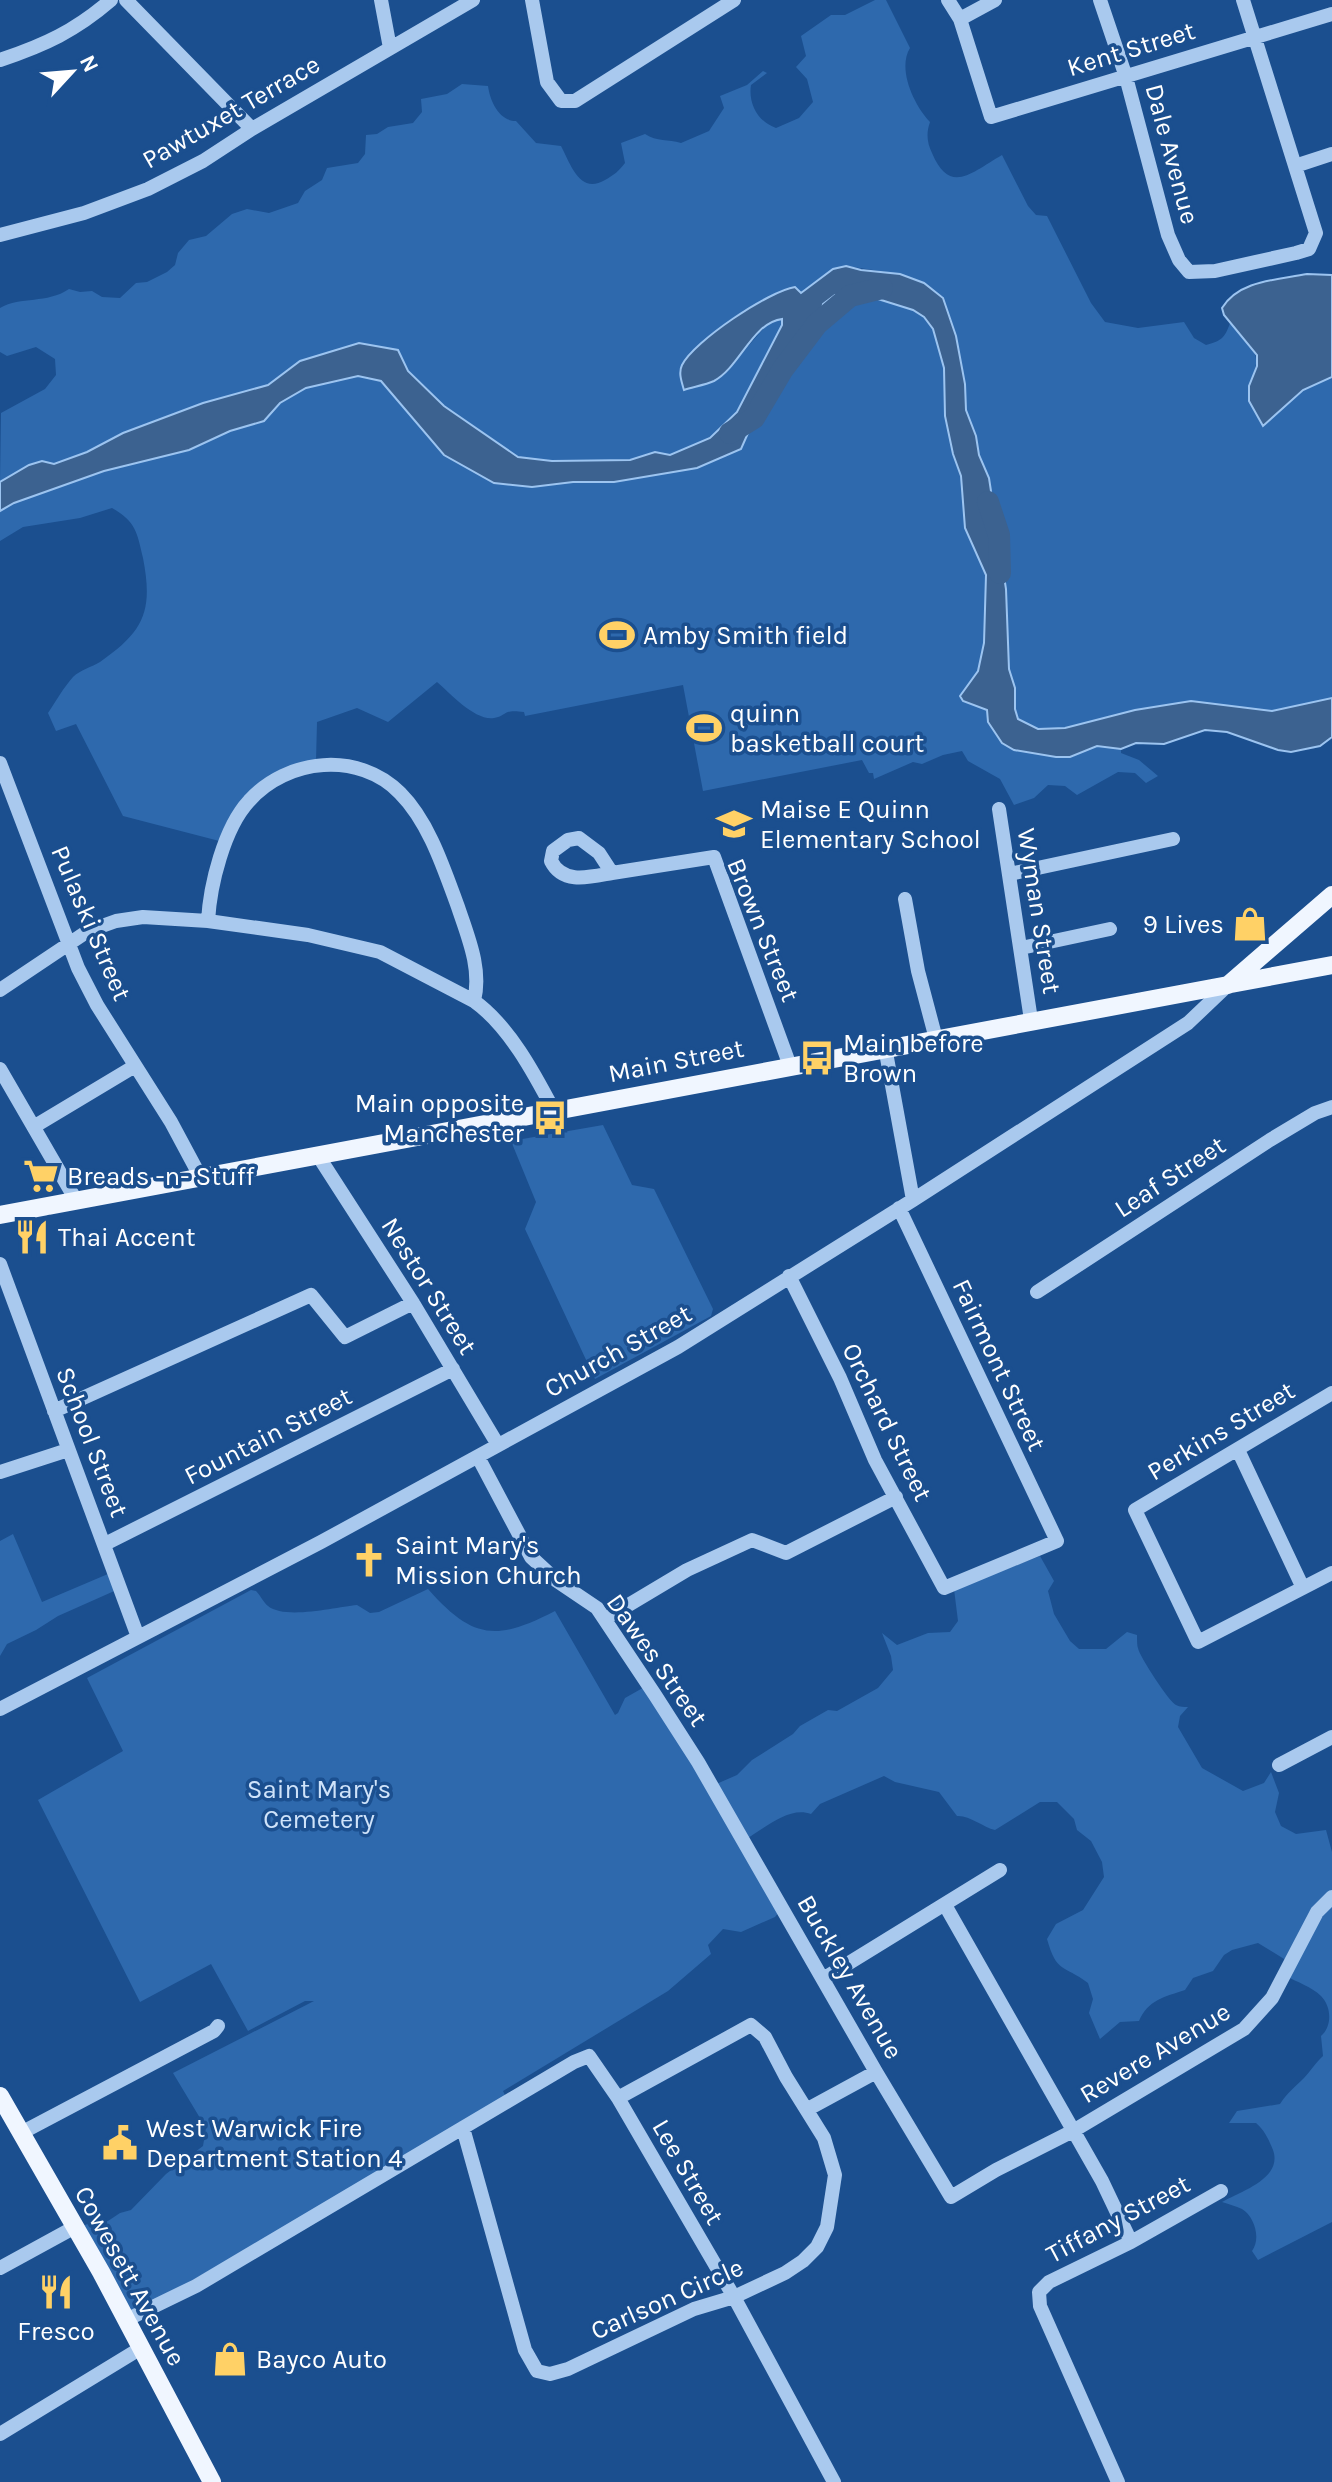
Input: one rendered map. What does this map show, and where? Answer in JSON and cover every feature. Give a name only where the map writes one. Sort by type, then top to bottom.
[{"type":"main road","points":[[1228,985],[1332,895]]},
{"type":"main road","name":"Main Street","points":[[0,1215],[1332,965]]},
{"type":"main road","name":"Cowesett Avenue","points":[[2,2104],[75,2227],[212,2482]]},
{"type":"street","points":[[0,60],[52,42],[111,0]]},
{"type":"street","points":[[126,0],[252,129]]},
{"type":"street","points":[[381,0],[390,48]]},
{"type":"street","name":"Pawtuxet Terrace","points":[[0,235],[117,203],[203,161],[473,0]]},
{"type":"street","points":[[532,0],[547,82],[561,101],[575,101],[734,0]]},
{"type":"street","points":[[948,0],[960,19],[995,0]]},
{"type":"street","name":"Dale Avenue","points":[[1100,0],[1126,77],[1168,235],[1179,260],[1189,272],[1215,271],[1309,249],[1316,233],[1295,166]]},
{"type":"street","points":[[1243,0],[1295,166],[1332,154]]},
{"type":"street","name":"Kent Street","points":[[960,19],[991,117],[1332,14]]},
{"type":"street","name":"Pulaski Street","points":[[0,763],[68,943],[97,1005],[171,1122],[201,1178]]},
{"type":"street","points":[[208,921],[209,899],[226,841],[248,802],[278,779],[309,767],[326,764],[363,769],[400,793],[440,861],[466,931],[478,984],[474,1001]]},
{"type":"street","name":"Wyman Street","points":[[999,809],[1031,1020]]},
{"type":"street","points":[[1010,874],[1173,839]]},
{"type":"street","name":"Brown Street","points":[[612,873],[714,857],[790,1066]]},
{"type":"street","points":[[905,899],[918,971],[936,1039]]},
{"type":"street","points":[[0,990],[88,931],[116,921],[143,917],[208,921],[308,935],[380,952],[486,1009],[512,1043],[554,1111]]},
{"type":"street","points":[[1021,948],[1110,929]]},
{"type":"street","name":"Church Street","points":[[0,1709],[478,1457],[678,1347],[1188,1023],[1228,985]]},
{"type":"street","points":[[885,1047],[913,1200]]},
{"type":"street","points":[[35,1126],[135,1066]]},
{"type":"street","points":[[0,1069],[77,1202]]},
{"type":"street","name":"Leaf Street","points":[[1037,1292],[1270,1140],[1315,1113],[1332,1107]]},
{"type":"street","name":"Nestor Street","points":[[317,1154],[413,1303],[498,1445]]},
{"type":"street","name":"Fairmont Street","points":[[899,1208],[1057,1541],[944,1588]]},
{"type":"street","name":"School Street","points":[[0,1264],[138,1637]]},
{"type":"street","name":"Orchard Street","points":[[789,1276],[840,1378],[875,1460],[944,1588]]},
{"type":"street","points":[[54,1411],[311,1295],[345,1337],[413,1303]]},
{"type":"street","name":"Fountain Street","points":[[105,1544],[453,1369]]},
{"type":"street","name":"Perkins Street","points":[[1303,1588],[1198,1642],[1135,1510],[1332,1393]]},
{"type":"street","points":[[0,1472],[68,1450]]},
{"type":"street","points":[[1238,1450],[1303,1588],[1332,1573]]},
{"type":"street","name":"Dawes Street","points":[[478,1457],[531,1557],[557,1581],[597,1608],[708,1780]]},
{"type":"street","points":[[605,1619],[687,1570],[752,1540],[786,1553],[896,1497]]},
{"type":"street","points":[[1279,1765],[1332,1737]]},
{"type":"street","name":"Buckley Avenue","points":[[708,1780],[951,2197]]},
{"type":"street","points":[[823,1979],[1000,1870]]},
{"type":"street","name":"Revere Avenue","points":[[951,2197],[1073,2131],[1244,2029],[1272,1998],[1317,1912],[1332,1897]]},
{"type":"street","points":[[945,1905],[1102,2181],[1131,2242]]},
{"type":"street","points":[[21,2133],[214,2031],[218,2026]]},
{"type":"street","name":"Carlson Circle","points":[[463,2128],[525,2350],[537,2371],[550,2374],[568,2369],[694,2309],[734,2297],[785,2273],[817,2247],[827,2227],[835,2175],[824,2138],[765,2037],[753,2026],[618,2098]]},
{"type":"street","name":"Lee Street","points":[[463,2128],[589,2056],[618,2098],[734,2297],[834,2482]]},
{"type":"street","points":[[808,2109],[876,2072]]},
{"type":"street","points":[[126,2320],[196,2286],[463,2128]]},
{"type":"street","name":"Tiffany Street","points":[[1118,2482],[1040,2306],[1039,2292],[1049,2282],[1131,2242],[1221,2191]]},
{"type":"street","points":[[0,2268],[75,2227]]},
{"type":"street","points":[[0,2434],[141,2348]]},
{"type":"green space","points":[[875,0],[886,0],[910,48],[906,57],[906,76],[913,97],[930,122],[928,142],[939,166],[946,174],[962,176],[1002,155],[1028,206],[1036,215],[1047,216],[1091,303],[1105,322],[1138,328],[1184,322],[1194,338],[1206,345],[1222,338],[1230,323],[1254,351],[1256,365],[1249,386],[1263,426],[1303,390],[1332,377],[1332,698],[1329,701],[1272,711],[1191,701],[1135,710],[1065,728],[1038,729],[1018,719],[1014,709],[1015,688],[1009,669],[1006,589],[989,478],[966,410],[965,384],[900,274],[846,266],[833,269],[800,294],[744,310],[714,333],[682,365],[714,380],[729,368],[770,321],[782,318],[782,325],[737,412],[710,438],[670,455],[655,452],[630,460],[552,461],[518,457],[444,406],[407,371],[398,350],[300,361],[268,385],[203,403],[123,433],[87,452],[54,464],[42,461],[0,482],[1,413],[45,389],[56,375],[55,359],[36,347],[7,356],[0,352],[0,308],[52,297],[69,289],[120,298],[136,283],[147,282],[167,272],[175,265],[178,253],[189,240],[206,236],[232,214],[247,209],[269,213],[298,203],[305,191],[322,180],[327,168],[358,163],[365,154],[366,135],[413,123],[422,112],[421,99],[447,94],[462,84],[488,86],[493,104],[500,114],[516,121],[536,143],[561,146],[577,176],[589,184],[605,180],[623,166],[621,143],[645,134],[681,143],[709,131],[724,108],[720,96],[747,85],[763,71],[767,73],[751,85],[751,98],[759,117],[776,128],[799,118],[813,102],[807,79],[796,67],[806,56],[801,36],[831,15],[845,15]]},
{"type":"green space","points":[[862,294],[913,310],[924,317],[933,329],[944,368],[945,416],[961,476],[965,527],[986,575],[984,643],[978,671],[961,696],[987,710],[988,722],[1014,750],[1070,757],[1097,746],[1121,749],[1121,753],[1139,760],[1158,776],[1146,783],[1135,773],[1118,772],[1077,795],[1065,786],[1048,785],[1034,798],[1014,805],[1000,779],[968,761],[962,751],[922,764],[913,762],[874,779],[862,760],[703,791],[683,685],[525,716],[524,712],[512,711],[487,718],[471,711],[437,682],[388,722],[357,708],[317,722],[316,761],[253,798],[227,843],[123,816],[76,724],[56,731],[48,713],[66,685],[76,675],[115,651],[142,618],[147,592],[143,558],[134,528],[112,508],[80,518],[23,527],[0,541],[0,511],[14,503],[104,471],[189,450],[230,431],[264,421],[280,403],[306,388],[358,376],[381,381],[444,455],[532,487],[573,482],[741,449],[756,415],[801,336],[821,318],[823,304],[835,295]]},
{"type":"green space","points":[[603,1125],[632,1185],[654,1189],[713,1309],[711,1316],[595,1379],[525,1229],[536,1202],[511,1141]]},
{"type":"green space","points":[[13,1534],[42,1602],[115,1571],[121,1588],[58,1616],[7,1644],[0,1656],[0,1541]]},
{"type":"green space","name":"Saint Mary's Cemetery","points":[[1040,1556],[1054,1581],[1048,1591],[1054,1614],[1070,1641],[1079,1649],[1106,1649],[1127,1632],[1137,1635],[1140,1653],[1162,1688],[1176,1705],[1188,1707],[1180,1716],[1178,1727],[1202,1768],[1243,1791],[1264,1783],[1271,1772],[1279,1793],[1275,1812],[1281,1826],[1296,1834],[1326,1830],[1332,1852],[1332,2222],[1258,2260],[1252,2251],[1256,2235],[1250,2217],[1242,2209],[1222,2202],[1267,2176],[1274,2160],[1268,2138],[1256,2123],[1229,2123],[1237,2111],[1280,2104],[1323,2056],[1321,2036],[1329,2022],[1329,2011],[1317,1993],[1286,1976],[1289,1962],[1258,1943],[1232,1950],[1224,1955],[1213,1971],[1193,1978],[1185,1990],[1158,2000],[1147,2008],[1139,2021],[1120,2022],[1100,2039],[1089,2013],[1093,1999],[1088,1983],[1058,1963],[1047,1939],[1056,1924],[1083,1910],[1104,1877],[1102,1862],[1091,1841],[1077,1830],[1074,1819],[1057,1802],[1040,1802],[995,1830],[957,1816],[939,1792],[895,1782],[884,1776],[820,1804],[811,1814],[786,1815],[746,1839],[783,1907],[775,1917],[741,1932],[723,1929],[708,1945],[711,1954],[668,1991],[503,2091],[508,2101],[124,2319],[73,2230],[97,2220],[108,2221],[131,2210],[166,2174],[203,2146],[206,2128],[173,2073],[314,2001],[305,2001],[248,2031],[211,1964],[140,2002],[38,1800],[123,1751],[87,1678],[251,1590],[256,1591],[266,1605],[286,1612],[357,1605],[370,1613],[379,1612],[428,1589],[459,1618],[487,1630],[517,1627],[555,1611],[615,1715],[625,1698],[648,1685],[714,1785],[737,1775],[752,1760],[793,1734],[800,1726],[828,1710],[837,1711],[878,1688],[893,1670],[882,1633],[897,1645],[928,1633],[950,1632],[958,1621],[954,1589]]},
{"type":"shaded area","points":[[846,266],[900,274],[924,283],[943,298],[956,336],[965,384],[966,410],[989,478],[1006,589],[1009,669],[1015,688],[1018,719],[1038,729],[1065,728],[1135,710],[1191,701],[1272,711],[1332,698],[1332,737],[1320,746],[1291,752],[1227,732],[1205,730],[1164,744],[1136,743],[1121,749],[1097,746],[1070,757],[1014,750],[1002,743],[988,722],[987,710],[963,701],[960,696],[978,671],[984,643],[986,575],[965,528],[961,476],[945,416],[944,368],[933,329],[924,317],[913,310],[862,294],[835,295],[823,304],[821,318],[801,336],[756,415],[741,449],[697,468],[614,482],[573,482],[532,487],[494,483],[444,455],[381,381],[358,376],[306,388],[280,403],[264,421],[230,431],[189,450],[104,471],[14,503],[0,511],[0,482],[29,465],[42,461],[54,464],[87,452],[123,433],[203,403],[268,385],[300,361],[359,343],[398,350],[408,371],[444,406],[518,457],[552,461],[630,460],[655,452],[670,455],[710,438],[737,412],[782,325],[782,319],[762,328],[731,366],[714,381],[684,390],[680,371],[689,355],[716,331],[751,307],[795,287],[801,293],[833,269]]},
{"type":"shaded area","points":[[1307,274],[1332,275],[1332,377],[1303,390],[1263,426],[1249,401],[1249,386],[1257,366],[1257,355],[1224,315],[1222,308],[1229,299],[1248,287]]},
{"type":"waterway","points":[[730,433],[754,418],[783,369],[817,324],[850,296],[882,288]]},
{"type":"waterway","points":[[988,502],[999,535],[1000,573]]},
{"type":"place","name":"Amby Smith field","points":[[617,635]]},
{"type":"place","name":"quinn basketball court","points":[[704,728]]},
{"type":"place","name":"Maise E Quinn Elementary School","points":[[734,824]]},
{"type":"place","name":"9 Lives","points":[[1250,924]]},
{"type":"place","name":"Main before Brown","points":[[817,1058]]},
{"type":"place","name":"Main opposite Manchester","points":[[550,1118]]},
{"type":"place","name":"Breads -n- Stuff","points":[[41,1176]]},
{"type":"place","name":"Thai Accent","points":[[32,1237]]},
{"type":"place","name":"Saint Mary's Mission Church","points":[[369,1560]]},
{"type":"place","name":"West Warwick Fire Department Station 4","points":[[120,2143]]},
{"type":"place","name":"Fresco","points":[[56,2292]]},
{"type":"place","name":"Bayco Auto","points":[[230,2359]]}]
